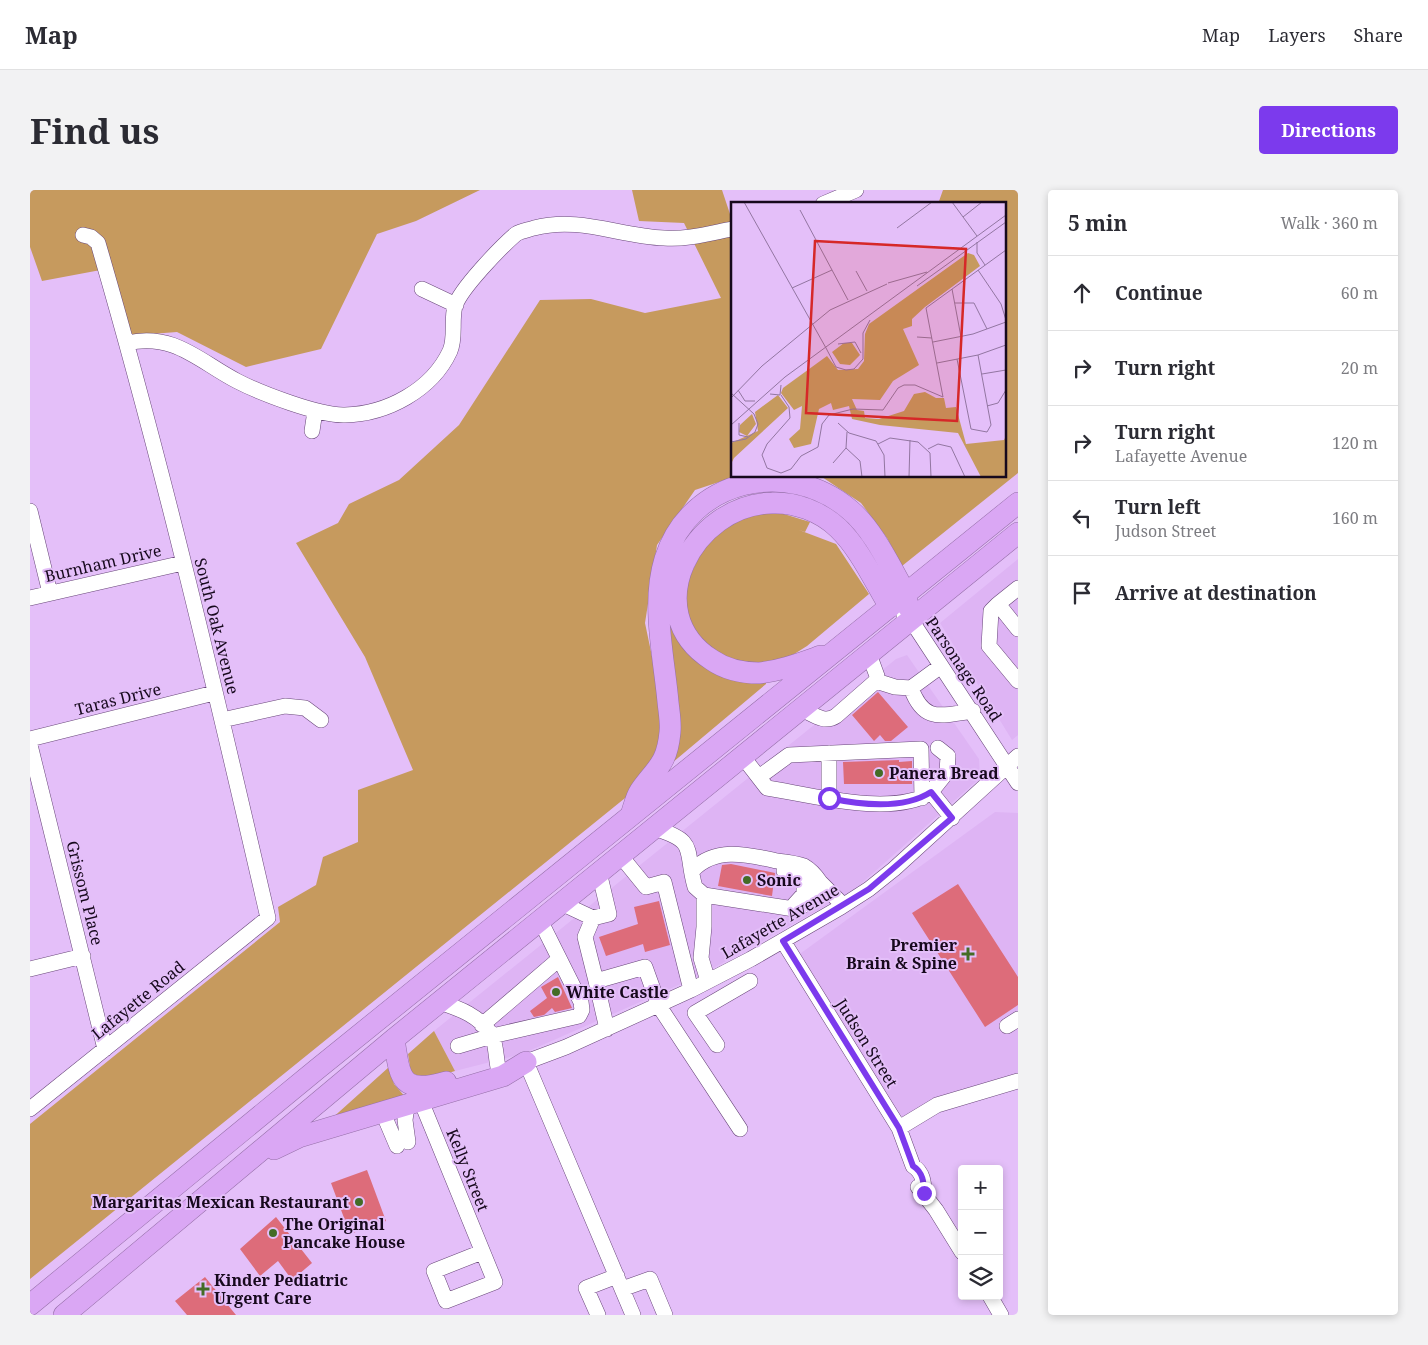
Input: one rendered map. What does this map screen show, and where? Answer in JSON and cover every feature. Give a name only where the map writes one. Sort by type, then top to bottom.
[{"type":"highway","points":[[630,817],[640,792],[662,762],[670,730],[660,618],[661,575],[665,559],[678,530],[702,506],[717,495],[754,482],[788,482],[805,485],[823,493],[851,510],[862,522],[898,601]]},
{"type":"highway","points":[[834,652],[780,669],[758,673],[723,666],[707,657],[685,633],[677,599],[681,572],[695,542],[718,520],[747,506],[781,503],[800,506],[825,518],[848,539],[911,620]]},
{"type":"highway","points":[[32,1302],[1018,504]]},
{"type":"highway","points":[[73,1312],[394,1039],[1018,533]]},
{"type":"highway","points":[[394,1039],[400,1073],[405,1081],[414,1087],[428,1087],[498,1067],[526,1062]]},
{"type":"highway","points":[[252,1158],[299,1138],[504,1076],[526,1062]]},
{"type":"street","points":[[828,202],[856,190]]},
{"type":"street","points":[[127,343],[139,340],[172,344],[191,352],[238,382],[315,411],[345,415],[386,408],[427,384],[450,350],[456,305],[481,270],[518,233],[548,224],[584,224],[624,234],[667,239],[731,228]]},
{"type":"street","name":"South Oak Avenue","points":[[83,235],[91,237],[98,244],[127,343],[222,720],[268,918]]},
{"type":"street","points":[[422,289],[456,305]]},
{"type":"street","points":[[312,431],[315,411]]},
{"type":"street","points":[[30,511],[50,592]]},
{"type":"street","name":"Burnham Drive","points":[[30,598],[183,562]]},
{"type":"street","points":[[1018,588],[991,610],[989,646],[1018,681]]},
{"type":"street","points":[[998,604],[1018,630]]},
{"type":"street","name":"Parsonage Road","points":[[911,620],[972,711],[1013,761],[1018,784]]},
{"type":"street","points":[[802,709],[824,720],[831,720],[876,681],[877,676],[869,654]]},
{"type":"street","points":[[876,681],[895,687],[911,688],[941,666]]},
{"type":"street","points":[[911,688],[926,712],[932,716],[972,711]]},
{"type":"street","name":"Taras Drive","points":[[30,739],[214,693]]},
{"type":"street","points":[[222,720],[285,706],[305,708],[321,720]]},
{"type":"street","name":"Grissom Place","points":[[30,745],[105,1049]]},
{"type":"street","points":[[743,757],[767,788],[867,804],[911,802],[926,795],[949,766],[948,756],[938,748]]},
{"type":"street","points":[[759,777],[789,755],[920,749],[926,795],[952,818]]},
{"type":"street","points":[[829,753],[829,798]]},
{"type":"street","name":"Lafayette Avenue","points":[[526,1062],[659,1006],[730,970],[843,906],[882,879],[952,818],[1013,761]]},
{"type":"street","points":[[654,828],[673,834],[685,842],[693,870],[695,887],[704,895],[786,909],[802,907],[816,895],[820,882]]},
{"type":"street","points":[[693,870],[704,861],[722,855],[738,853],[802,865],[815,875],[843,906]]},
{"type":"street","points":[[620,855],[646,887],[664,882],[692,989],[717,1045]]},
{"type":"street","points":[[722,855],[734,861],[800,876],[805,884],[804,894],[796,904],[786,909]]},
{"type":"street","points":[[561,903],[593,918],[609,914],[599,872]]},
{"type":"street","points":[[704,895],[704,927],[701,958],[708,981]]},
{"type":"street","name":"Lafayette Road","points":[[30,1109],[268,918]]},
{"type":"street","points":[[593,918],[585,937],[607,1029]]},
{"type":"street","points":[[487,1030],[579,1016],[582,1010],[581,1002],[558,960],[540,920]]},
{"type":"street","name":"Judson Street","points":[[783,941],[899,1128],[913,1166],[918,1169],[924,1183],[924,1193],[958,1246]]},
{"type":"street","points":[[30,969],[83,956]]},
{"type":"street","points":[[458,1046],[487,1030],[558,960]]},
{"type":"street","points":[[596,981],[645,967],[659,1006],[740,1129]]},
{"type":"street","points":[[679,1037],[703,1015],[745,984],[730,970]]},
{"type":"street","points":[[439,1002],[467,1012],[487,1030],[498,1067]]},
{"type":"street","points":[[526,1062],[633,1315]]},
{"type":"street","points":[[899,1128],[937,1105],[1018,1081]]},
{"type":"street","points":[[383,1113],[402,1144],[405,1120],[414,1104]]},
{"type":"street","name":"Kelly Street","points":[[414,1104],[482,1252]]},
{"type":"street","points":[[598,1315],[586,1288],[650,1278],[665,1315]]},
{"type":"street","points":[[992,1300],[1001,1315]]},
{"type":"shaded area","points":[[30,190],[480,190],[416,221],[377,234],[321,349],[246,367],[177,332],[125,336],[106,269],[42,281],[30,247]]},
{"type":"shaded area","points":[[632,190],[722,190],[731,217],[731,478],[695,490],[657,545],[645,623],[659,690],[662,724],[655,766],[635,790],[30,1279],[30,1124],[280,922],[278,907],[316,885],[323,857],[358,842],[358,790],[413,770],[365,657],[296,543],[338,523],[349,504],[399,480],[459,425],[540,300],[591,299],[645,313],[721,298],[684,223],[639,221]]},
{"type":"shaded area","points":[[943,190],[1018,190],[1018,473],[902,566],[887,538],[861,503],[824,478],[1006,478],[1006,202],[939,202]]},
{"type":"shaded area","points":[[774,511],[810,522],[805,532],[799,530],[836,544],[869,594],[807,646],[791,656],[765,665],[719,657],[696,638],[686,612],[686,584],[707,541],[745,515]]},
{"type":"shaded area","points":[[1018,559],[1018,735],[1012,740],[940,623]]},
{"type":"shaded area","points":[[669,611],[682,641],[766,680],[766,684],[672,763]]},
{"type":"shaded area","points":[[907,655],[979,759],[980,778],[854,890],[699,976],[522,1054],[455,1071],[434,1031],[896,659]]},
{"type":"shaded area","points":[[995,812],[1018,813],[1018,1085],[903,1118],[797,956]]},
{"type":"shaded area","points":[[434,1031],[455,1071],[428,1079],[411,1073],[408,1054]]},
{"type":"shaded area","points":[[389,1067],[394,1084],[407,1099],[329,1121]]},
{"type":"building","points":[[878,692],[908,727],[891,741],[885,741],[880,735],[874,741],[852,715]]},
{"type":"building","name":"Panera Bread","points":[[899,760],[899,762],[912,761],[912,784],[844,784],[843,762]]},
{"type":"building","name":"Sonic","points":[[731,864],[775,873],[772,896],[718,886],[722,865]]},
{"type":"building","points":[[958,884],[1018,977],[1018,1005],[985,1027],[912,913]]},
{"type":"building","points":[[659,901],[670,945],[645,952],[643,944],[606,956],[599,937],[638,924],[634,907]]},
{"type":"building","name":"White Castle","points":[[558,977],[572,1008],[555,1012],[552,1008],[544,1015],[534,1017],[530,1011],[547,998],[541,987]]},
{"type":"building","name":"Margaritas Mexican Restaurant","points":[[367,1170],[386,1221],[350,1234],[331,1183]]},
{"type":"building","name":"The Original Pancake House","points":[[276,1217],[312,1263],[292,1280],[278,1261],[260,1276],[240,1249]]},
{"type":"building","name":"Kinder Pediatric Urgent Care","points":[[205,1277],[236,1315],[187,1315],[175,1301]]},
{"type":"place","name":"Panera Bread","points":[[879,773]]},
{"type":"place","name":"Sonic","points":[[747,880]]},
{"type":"place","name":"Premier Brain & Spine","points":[[968,954]]},
{"type":"place","name":"White Castle","points":[[556,992]]},
{"type":"place","name":"Margaritas Mexican Restaurant","points":[[359,1202]]},
{"type":"place","name":"The Original Pancake House","points":[[273,1233]]},
{"type":"place","name":"Kinder Pediatric Urgent Care","points":[[203,1289]]},
{"type":"route","points":[[829,798],[860,804],[911,802],[931,792],[952,818],[869,889],[783,941],[899,1128],[913,1166],[918,1169],[924,1183],[924,1193]]}]
